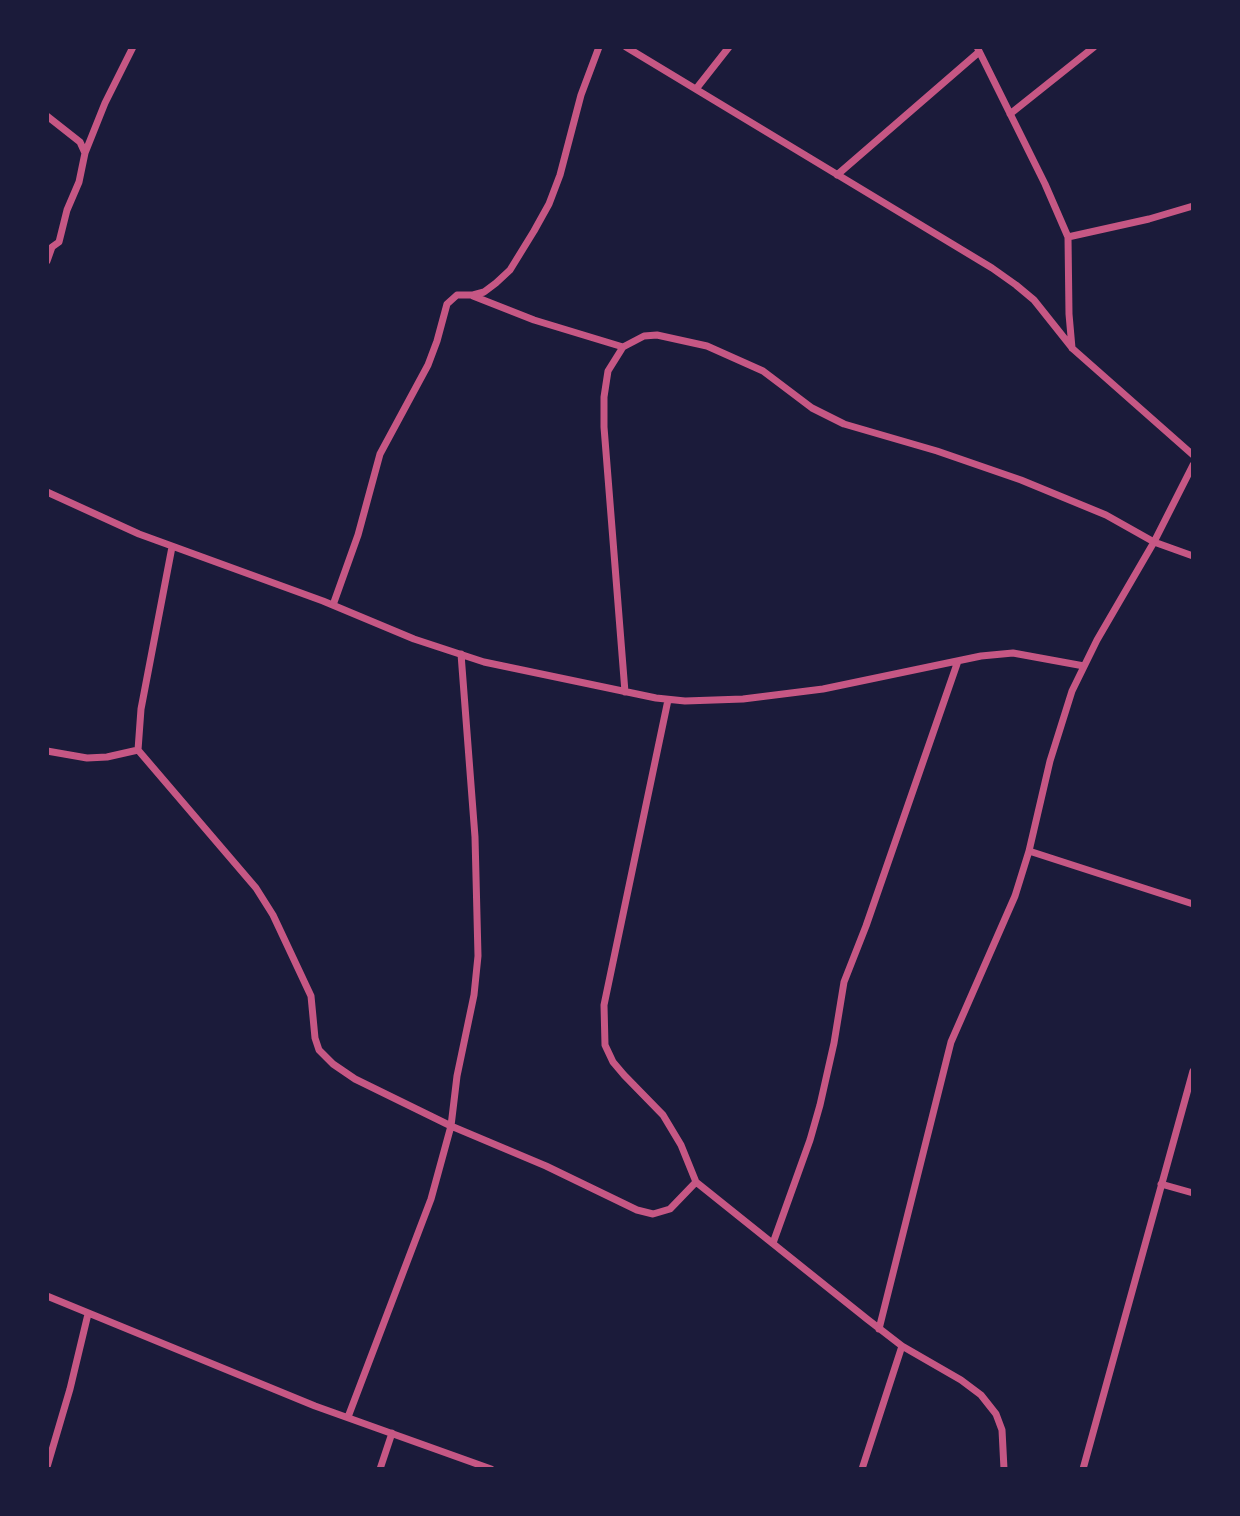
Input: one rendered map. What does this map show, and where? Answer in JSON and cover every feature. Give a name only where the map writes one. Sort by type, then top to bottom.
[{"type":"street","points":[[47,261],[52,247],[59,242],[67,209],[83,169],[85,153],[105,103],[133,47]]},
{"type":"street","points":[[473,295],[490,288],[510,270],[549,204],[560,175],[580,95],[599,47]]},
{"type":"street","points":[[626,47],[1016,285],[1034,300],[1073,349],[1193,455]]},
{"type":"street","points":[[696,89],[729,47]]},
{"type":"street","points":[[1010,114],[1094,47]]},
{"type":"street","points":[[837,175],[978,50],[1045,184],[1068,237],[1069,314],[1073,349]]},
{"type":"street","points":[[47,116],[80,142],[85,153]]},
{"type":"street","points":[[1068,237],[1193,206]]},
{"type":"street","points":[[332,605],[358,535],[380,454],[428,365],[447,303],[457,295],[473,295],[534,320],[623,347]]},
{"type":"street","points":[[625,692],[604,427],[604,397],[608,371],[623,347],[644,336],[657,335],[708,346],[763,371],[812,408],[844,424],[937,451],[1046,490],[1106,515],[1154,542],[1193,556]]},
{"type":"street","points":[[879,1329],[951,1042],[1008,916],[1029,851],[1050,761],[1072,691],[1193,465]]},
{"type":"street","points":[[47,492],[172,547],[332,605],[414,639],[523,671],[668,700],[743,699],[823,689],[981,656],[1013,653],[1084,666]]},
{"type":"street","points":[[172,547],[141,709],[138,750],[256,888],[274,915],[310,996],[319,1050],[333,1064],[355,1079],[451,1126],[545,1166],[637,1210],[653,1214],[670,1209],[696,1182]]},
{"type":"street","points":[[348,1417],[430,1199],[451,1126],[457,1076],[474,995],[478,956],[475,837],[461,654]]},
{"type":"street","points":[[773,1243],[820,1105],[844,982],[958,661]]},
{"type":"street","points":[[668,700],[604,1005],[605,1045],[613,1062],[663,1115],[681,1144],[696,1182],[879,1329],[981,1395],[996,1414],[1002,1430],[1004,1469]]},
{"type":"street","points":[[47,751],[87,758],[107,757],[138,750]]},
{"type":"street","points":[[1029,851],[1193,904]]},
{"type":"street","points":[[1083,1469],[1193,1071]]},
{"type":"street","points":[[1161,1184],[1193,1194]]},
{"type":"street","points":[[47,1296],[348,1417],[491,1469]]},
{"type":"street","points":[[47,1467],[88,1314]]},
{"type":"street","points":[[862,1469],[902,1346]]},
{"type":"street","points":[[380,1469],[392,1433]]}]
